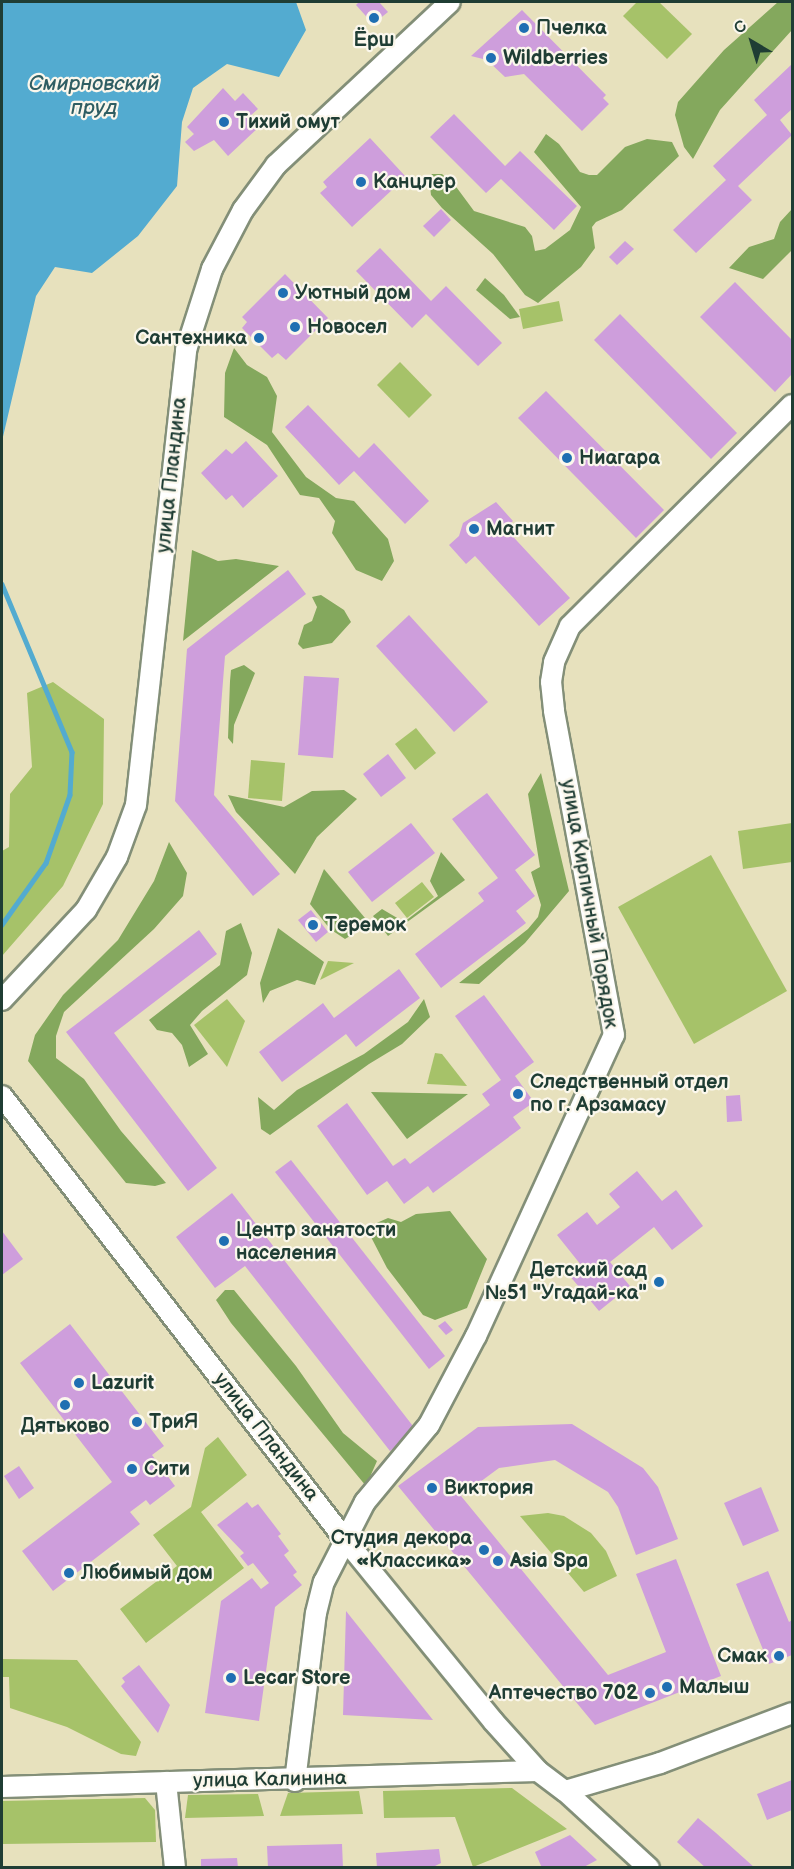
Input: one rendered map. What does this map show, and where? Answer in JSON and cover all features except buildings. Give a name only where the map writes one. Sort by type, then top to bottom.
[{"type":"street","name":"улица Пландина","points":[[2,1000],[86,910],[117,857],[136,806],[184,359],[212,269],[243,210],[276,165],[450,2]]},
{"type":"street","name":"улица Кирпичный Порядок","points":[[295,1781],[316,1613],[343,1537],[364,1502],[429,1425],[476,1336],[614,1035],[554,710],[551,682],[554,662],[570,626],[792,405]]},
{"type":"street","name":"улица Пландина","points":[[2,1096],[343,1537],[538,1772],[565,1791],[649,1868]]},
{"type":"street","points":[[565,1791],[638,1770],[792,1713]]},
{"type":"street","name":"улица Калинина","points":[[2,1787],[295,1781],[538,1772]]},
{"type":"street","points":[[166,1782],[176,1868]]},
{"type":"green space","points":[[637,2],[659,2],[692,34],[667,59],[623,16]]},
{"type":"green space","points":[[778,2],[792,2],[792,30],[720,110],[693,159],[684,147],[675,115],[678,102],[724,50]]},
{"type":"green space","points":[[546,134],[559,144],[580,172],[589,175],[597,175],[625,147],[647,139],[672,142],[679,156],[622,210],[596,222],[592,227],[595,248],[581,267],[538,303],[525,295],[493,254],[442,208],[431,195],[429,178],[432,174],[442,174],[457,188],[474,211],[525,227],[532,236],[535,251],[545,249],[570,230],[581,207],[534,152]]},
{"type":"green space","points":[[792,209],[792,250],[763,279],[729,268],[749,247],[774,239],[780,222]]},
{"type":"green space","points":[[485,278],[504,295],[520,317],[510,319],[476,290]]},
{"type":"green space","points":[[559,301],[563,321],[523,329],[519,309]]},
{"type":"green space","points":[[234,348],[247,365],[267,377],[277,396],[272,432],[306,477],[336,498],[354,501],[388,539],[394,561],[382,581],[356,570],[332,533],[335,521],[319,498],[300,495],[267,445],[224,417],[225,373]]},
{"type":"green space","points":[[400,362],[432,395],[409,418],[377,385]]},
{"type":"green space","points":[[192,550],[218,561],[236,559],[279,566],[183,641]]},
{"type":"green space","points":[[321,595],[344,610],[351,622],[332,643],[303,649],[298,644],[304,625],[312,621],[317,607],[312,597]]},
{"type":"green space","points":[[244,665],[255,673],[234,725],[233,744],[228,738],[231,670]]},
{"type":"green space","points":[[53,682],[104,719],[103,804],[63,886],[2,956],[2,851],[9,847],[10,794],[32,767],[27,693]]},
{"type":"green space","points":[[416,728],[436,753],[415,770],[395,744]]},
{"type":"green space","points":[[251,760],[285,763],[282,801],[248,798]]},
{"type":"green space","points":[[541,773],[569,891],[525,943],[479,984],[459,983],[528,929],[538,917],[541,905],[531,872],[540,867],[528,794]]},
{"type":"green space","points":[[344,790],[357,799],[317,837],[295,874],[236,812],[228,795],[284,807],[312,791]]},
{"type":"green space","points":[[792,823],[792,862],[743,869],[738,831]]},
{"type":"green space","points":[[169,842],[187,873],[183,896],[154,929],[64,1012],[56,1036],[56,1058],[84,1079],[121,1131],[166,1183],[155,1186],[126,1183],[28,1061],[35,1035],[63,995],[118,940],[154,881]]},
{"type":"green space","points":[[441,852],[465,880],[388,936],[373,916],[382,909],[404,922],[438,896],[430,881]]},
{"type":"green space","points":[[711,855],[787,991],[694,1044],[618,907]]},
{"type":"green space","points":[[324,869],[370,924],[345,939],[330,929],[310,904]]},
{"type":"green space","points":[[422,882],[434,897],[407,918],[395,903]]},
{"type":"green space","points":[[241,923],[252,953],[247,975],[202,1011],[190,1025],[208,1054],[189,1067],[182,1045],[172,1033],[157,1030],[149,1020],[220,965],[226,931]]},
{"type":"green space","points":[[278,928],[324,962],[315,985],[297,980],[270,991],[263,1003],[260,983]]},
{"type":"green space","points":[[328,961],[354,963],[320,980]]},
{"type":"green space","points":[[227,999],[245,1021],[227,1067],[194,1025]]},
{"type":"green space","points":[[424,999],[430,1017],[402,1044],[369,1064],[270,1135],[261,1129],[258,1097],[274,1110],[297,1090],[364,1054],[408,1022]]},
{"type":"green space","points":[[435,1053],[442,1054],[467,1086],[427,1084]]},
{"type":"green space","points":[[371,1092],[468,1094],[407,1139]]},
{"type":"green space","points":[[450,1211],[487,1259],[467,1308],[435,1320],[423,1315],[387,1268],[371,1237],[372,1225],[388,1218],[401,1222],[416,1214]]},
{"type":"green space","points":[[225,1290],[234,1290],[296,1366],[343,1433],[377,1461],[366,1486],[231,1323],[216,1300]]},
{"type":"green space","points":[[218,1437],[247,1475],[201,1512],[244,1568],[146,1643],[120,1609],[177,1566],[153,1535],[191,1507],[205,1448]]},
{"type":"green space","points":[[548,1513],[564,1516],[591,1533],[606,1551],[617,1576],[584,1592],[520,1516]]},
{"type":"green space","points":[[2,1659],[77,1660],[141,1742],[136,1756],[121,1754],[67,1727],[10,1708],[9,1677],[2,1677]]},
{"type":"green space","points":[[512,1788],[567,1829],[473,1867],[455,1817],[384,1818],[383,1791]]},
{"type":"green space","points":[[359,1791],[363,1814],[280,1816],[288,1793]]},
{"type":"green space","points":[[258,1794],[264,1816],[185,1818],[188,1795]]},
{"type":"green space","points":[[145,1798],[155,1810],[156,1842],[2,1844],[2,1801]]},
{"type":"water","name":"Смирновский пруд","points":[[2,2],[296,2],[306,30],[279,77],[227,64],[193,88],[182,122],[177,186],[138,236],[92,273],[55,267],[36,296],[2,441]]},
{"type":"waterway","points":[[2,584],[72,752],[70,795],[46,863],[2,925]]},
{"type":"place","name":"Ёрш","points":[[374,18]]},
{"type":"place","name":"Пчелка","points":[[524,28]]},
{"type":"place","name":"Wildberries","points":[[491,58]]},
{"type":"place","name":"Тихий омут","points":[[224,122]]},
{"type":"place","name":"Канцлер","points":[[361,182]]},
{"type":"place","name":"Уютный дом","points":[[283,293]]},
{"type":"place","name":"Новосел","points":[[295,327]]},
{"type":"place","name":"Сантехника","points":[[259,338]]},
{"type":"place","name":"Ниагара","points":[[567,458]]},
{"type":"place","name":"Магнит","points":[[474,529]]},
{"type":"place","name":"Теремок","points":[[313,925]]},
{"type":"place","name":"Следственный отдел по г. Арзамасу","points":[[518,1094]]},
{"type":"place","name":"Центр занятости населения","points":[[224,1241]]},
{"type":"place","name":"Детский сад №51 \"Угадай-ка\"","points":[[659,1282]]},
{"type":"place","name":"Lazurit","points":[[79,1383]]},
{"type":"place","name":"Дятьково","points":[[65,1405]]},
{"type":"place","name":"ТриЯ","points":[[137,1422]]},
{"type":"place","name":"Сити","points":[[132,1469]]},
{"type":"place","name":"Виктория","points":[[432,1488]]},
{"type":"place","name":"Студия декора «Классика»","points":[[484,1550]]},
{"type":"place","name":"Asia Spa","points":[[498,1561]]},
{"type":"place","name":"Любимый дом","points":[[69,1573]]},
{"type":"place","name":"Смак","points":[[779,1656]]},
{"type":"place","name":"Lecar Store","points":[[231,1678]]},
{"type":"place","name":"Малыш","points":[[667,1687]]},
{"type":"place","name":"Аптечество 702","points":[[650,1693]]}]
